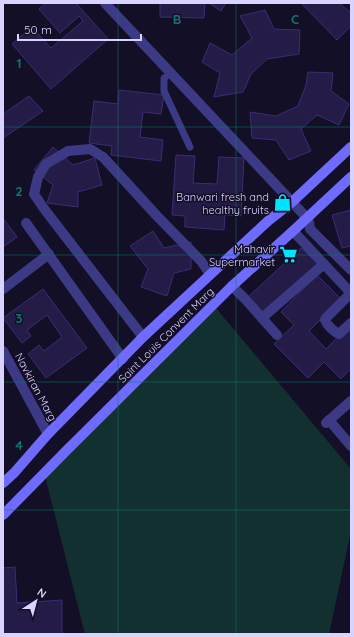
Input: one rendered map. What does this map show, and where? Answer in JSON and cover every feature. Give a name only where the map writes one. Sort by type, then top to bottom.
[{"type":"main road","name":"Saint Louis Convent Marg","points":[[3,483],[14,473],[48,434],[143,337],[268,220],[292,202],[351,147]]},
{"type":"main road","name":"Saint Louis Convent Marg","points":[[3,515],[232,286],[351,177]]},
{"type":"street","points":[[105,3],[292,202],[309,222],[310,229],[351,270]]},
{"type":"street","points":[[143,337],[44,210],[34,194],[38,177],[46,164],[68,150],[90,149],[103,157],[201,261],[210,274]]},
{"type":"street","points":[[26,223],[123,359]]},
{"type":"street","points":[[293,231],[351,293],[326,318],[326,323],[339,334],[351,323]]},
{"type":"street","points":[[3,289],[49,254]]},
{"type":"street","points":[[262,318],[324,264]]},
{"type":"street","points":[[232,286],[277,335]]},
{"type":"street","name":"Navkiran Marg","points":[[3,351],[48,434]]},
{"type":"street","points":[[351,401],[327,422],[351,446]]},
{"type":"lane","points":[[170,73],[164,78],[164,91],[190,147]]},
{"type":"green space","points":[[211,302],[351,469],[351,531],[329,634],[85,634],[43,468]]},
{"type":"building","points":[[46,3],[76,3],[108,39],[51,89],[12,44],[32,27],[51,48],[83,21],[79,16],[60,33],[39,9]]},
{"type":"building","points":[[160,3],[205,3],[204,18],[160,17]]},
{"type":"building","points":[[209,3],[226,3],[221,11]]},
{"type":"building","points":[[301,3],[339,3],[351,13],[351,26],[337,40]]},
{"type":"building","points":[[265,10],[274,29],[300,30],[299,54],[267,59],[251,74],[243,92],[214,97],[220,73],[202,62],[210,43],[232,55],[252,38],[240,16]]},
{"type":"building","points":[[308,72],[333,73],[331,91],[349,104],[339,125],[317,115],[301,129],[311,151],[289,160],[276,140],[252,138],[250,112],[276,116],[298,106],[306,85]]},
{"type":"building","points":[[119,90],[164,95],[161,114],[143,112],[140,137],[163,140],[161,161],[111,155],[112,146],[89,143],[94,101],[118,104]]},
{"type":"building","points":[[29,96],[43,111],[3,138],[3,114]]},
{"type":"building","points":[[53,147],[73,165],[95,158],[102,185],[78,192],[78,207],[47,203],[53,185],[34,170]]},
{"type":"building","points":[[176,155],[195,156],[193,183],[217,184],[219,157],[244,158],[241,216],[225,215],[224,230],[185,227],[185,216],[172,215]]},
{"type":"building","points":[[351,210],[351,246],[342,248],[332,215]]},
{"type":"building","points":[[3,218],[17,237],[3,247]]},
{"type":"building","points":[[153,231],[164,248],[191,242],[191,269],[174,273],[167,296],[141,287],[148,269],[130,246]]},
{"type":"building","points":[[301,248],[318,263],[262,313],[247,298]]},
{"type":"building","points":[[317,275],[341,299],[309,331],[326,349],[351,323],[351,368],[341,379],[324,362],[308,378],[274,344],[294,325],[281,312]]},
{"type":"building","points":[[43,289],[87,348],[46,378],[28,354],[39,345],[44,351],[62,337],[47,315],[27,330],[31,336],[22,343],[3,318]]},
{"type":"building","points":[[15,567],[17,603],[62,600],[62,634],[3,634],[3,568]]},
{"type":"place","name":"Banwari fresh and healthy fruits","points":[[282,203]]},
{"type":"place","name":"Mahavir Supermarket","points":[[288,255]]}]
